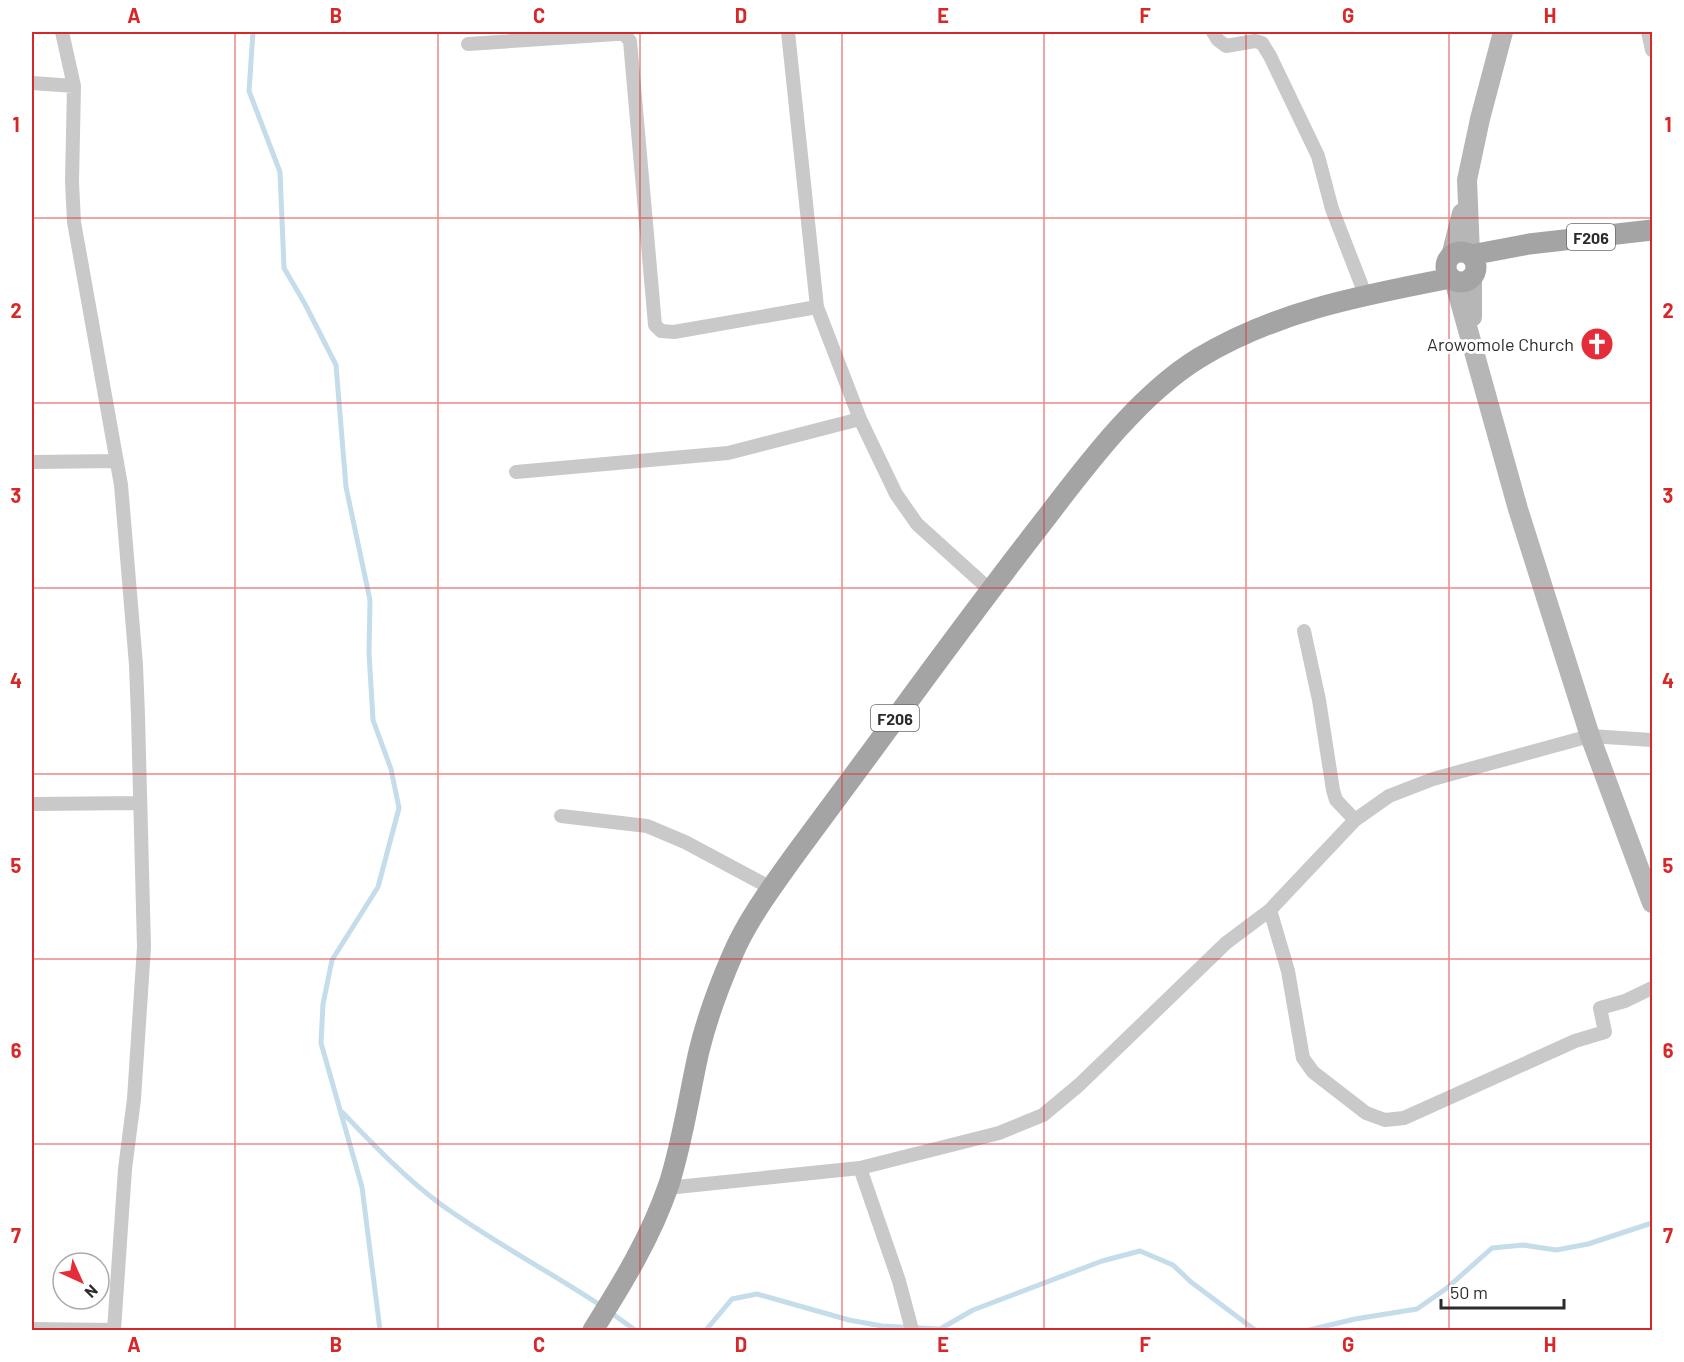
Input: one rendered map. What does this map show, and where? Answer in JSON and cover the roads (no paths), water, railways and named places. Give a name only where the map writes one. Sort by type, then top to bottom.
[{"type":"main road","points":[[1503,32],[1467,180],[1461,266],[1473,341],[1484,391],[1518,509],[1590,736],[1653,903]]},
{"type":"main road","name":"F206","points":[[595,1327],[634,1264],[667,1188],[678,1152],[700,1048],[716,996],[734,951],[771,888],[990,590],[1079,475],[1123,424],[1170,377],[1200,357],[1293,314],[1369,294],[1529,244],[1653,230]]},
{"type":"street","points":[[32,1329],[114,1330],[125,1169],[134,1099],[144,947],[136,665],[121,485],[75,222],[72,182],[74,86],[62,32]]},
{"type":"street","points":[[788,32],[817,307],[861,418],[896,494],[917,524],[990,590]]},
{"type":"street","points":[[1213,32],[1226,46],[1255,41],[1262,43],[1270,56],[1318,156],[1332,209],[1369,294]]},
{"type":"street","points":[[1648,32],[1653,50]]},
{"type":"street","points":[[468,44],[616,34],[624,34],[630,41],[655,325],[661,331],[674,332],[817,307]]},
{"type":"street","points":[[32,82],[74,86]]},
{"type":"street","points":[[516,472],[728,453],[861,418]]},
{"type":"street","points":[[32,462],[117,461]]},
{"type":"street","points":[[1304,631],[1319,700],[1333,790],[1336,800],[1355,820]]},
{"type":"street","points":[[667,1188],[860,1168],[999,1133],[1043,1114],[1079,1085],[1226,943],[1270,909],[1355,820],[1389,796],[1433,779],[1590,736],[1653,740]]},
{"type":"street","points":[[32,804],[140,803]]},
{"type":"street","points":[[561,816],[647,826],[685,842],[771,888]]},
{"type":"street","points":[[1270,909],[1288,971],[1303,1058],[1313,1072],[1366,1113],[1385,1120],[1404,1118],[1575,1041],[1605,1032],[1600,1008],[1625,1001],[1653,988]]},
{"type":"street","points":[[860,1168],[899,1281],[912,1330]]},
{"type":"waterway","points":[[253,32],[249,91],[280,172],[284,268],[336,365],[346,487],[370,600],[369,653],[373,720],[391,769],[399,808],[378,887],[332,960],[323,1004],[321,1043],[362,1187],[380,1330]]},
{"type":"waterway","points":[[342,1112],[401,1171],[439,1203],[603,1307]]},
{"type":"waterway","points":[[1309,1330],[1355,1319],[1417,1309],[1447,1288],[1492,1248],[1523,1245],[1556,1250],[1588,1244],[1652,1223]]},
{"type":"waterway","points":[[706,1330],[732,1299],[757,1294],[849,1320],[882,1326],[940,1329],[973,1310],[1102,1261],[1140,1251],[1173,1265],[1191,1282],[1255,1330]]},
{"type":"waterway","points":[[610,1312],[635,1330]]},
{"type":"place","name":"Arowomole Church","points":[[1597,344]]}]
